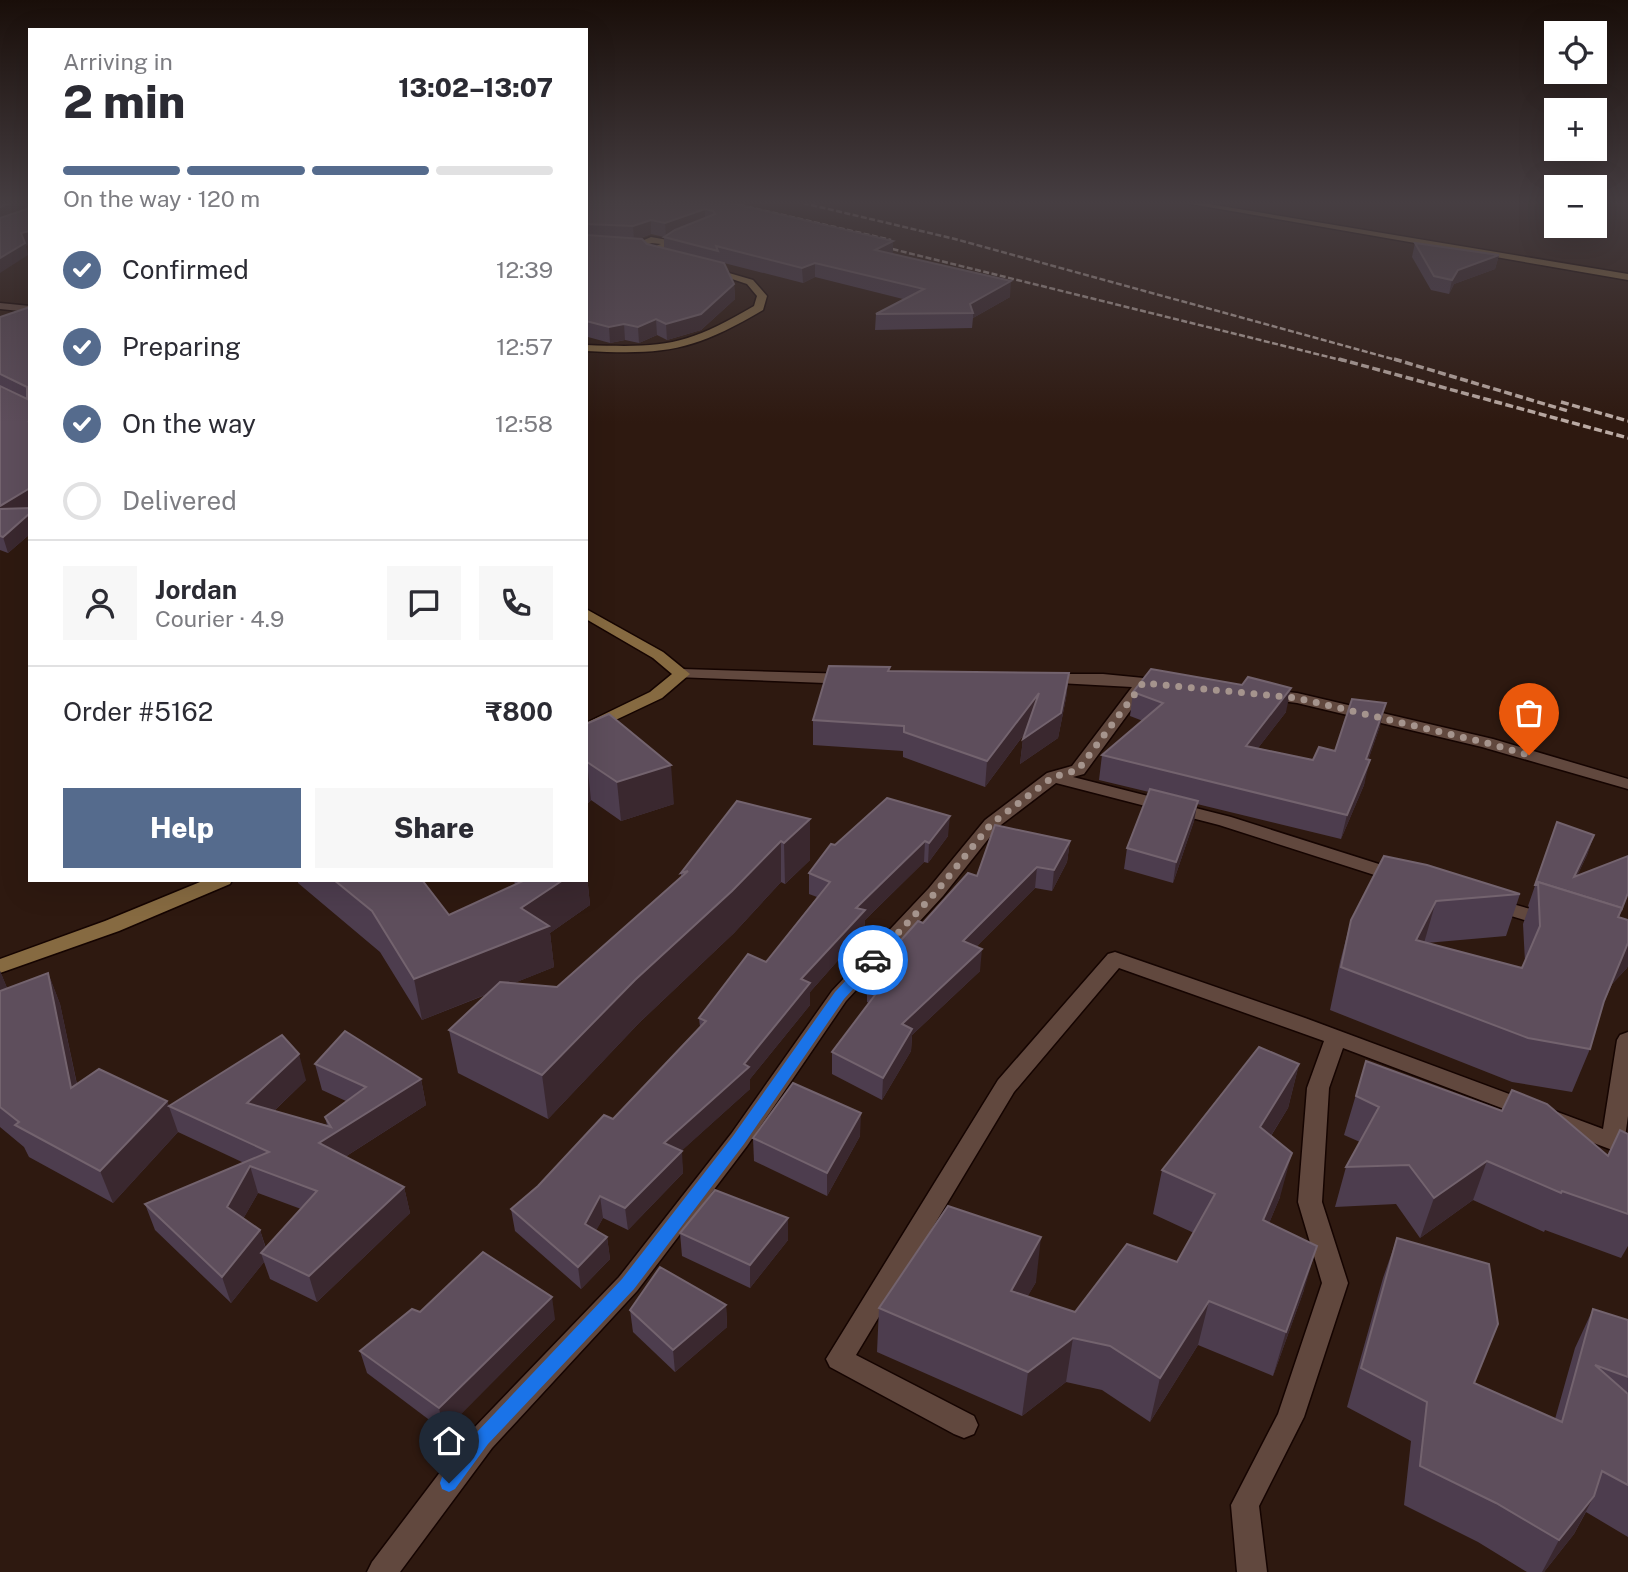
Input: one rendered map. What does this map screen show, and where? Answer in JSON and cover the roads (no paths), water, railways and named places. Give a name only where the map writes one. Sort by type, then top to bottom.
[{"type":"street","points":[[588,348],[641,349],[677,346],[715,333],[759,308],[762,296],[750,282],[732,276]]},
{"type":"street","points":[[0,306],[28,309]]},
{"type":"street","points":[[588,614],[658,655],[682,674],[868,679]]},
{"type":"street","points":[[588,728],[656,695],[682,674]]},
{"type":"street","points":[[1034,679],[1103,680],[1181,687]]},
{"type":"street","points":[[382,1572],[482,1438],[628,1284],[739,1140],[839,996],[936,892],[991,824],[1053,777],[1078,770],[1143,683]]},
{"type":"street","points":[[1246,693],[1297,698],[1460,736],[1628,784]]},
{"type":"street","points":[[1053,777],[1225,821],[1418,882]]},
{"type":"street","points":[[0,966],[112,926],[218,882]]},
{"type":"street","points":[[1469,897],[1562,926]]},
{"type":"street","points":[[964,1425],[839,1359],[1006,1086],[1115,959],[1336,1037],[1621,1144],[1628,1040]]},
{"type":"street","points":[[1252,1572],[1245,1505],[1290,1417],[1335,1283],[1310,1202],[1318,1088],[1336,1037]]},
{"type":"railway","points":[[1003,276],[1345,361]]},
{"type":"railway","points":[[1091,276],[1400,361]]},
{"type":"railway","points":[[1339,359],[1628,438]]},
{"type":"railway","points":[[1394,359],[1568,411]]},
{"type":"railway","points":[[1561,402],[1628,421]]}]
